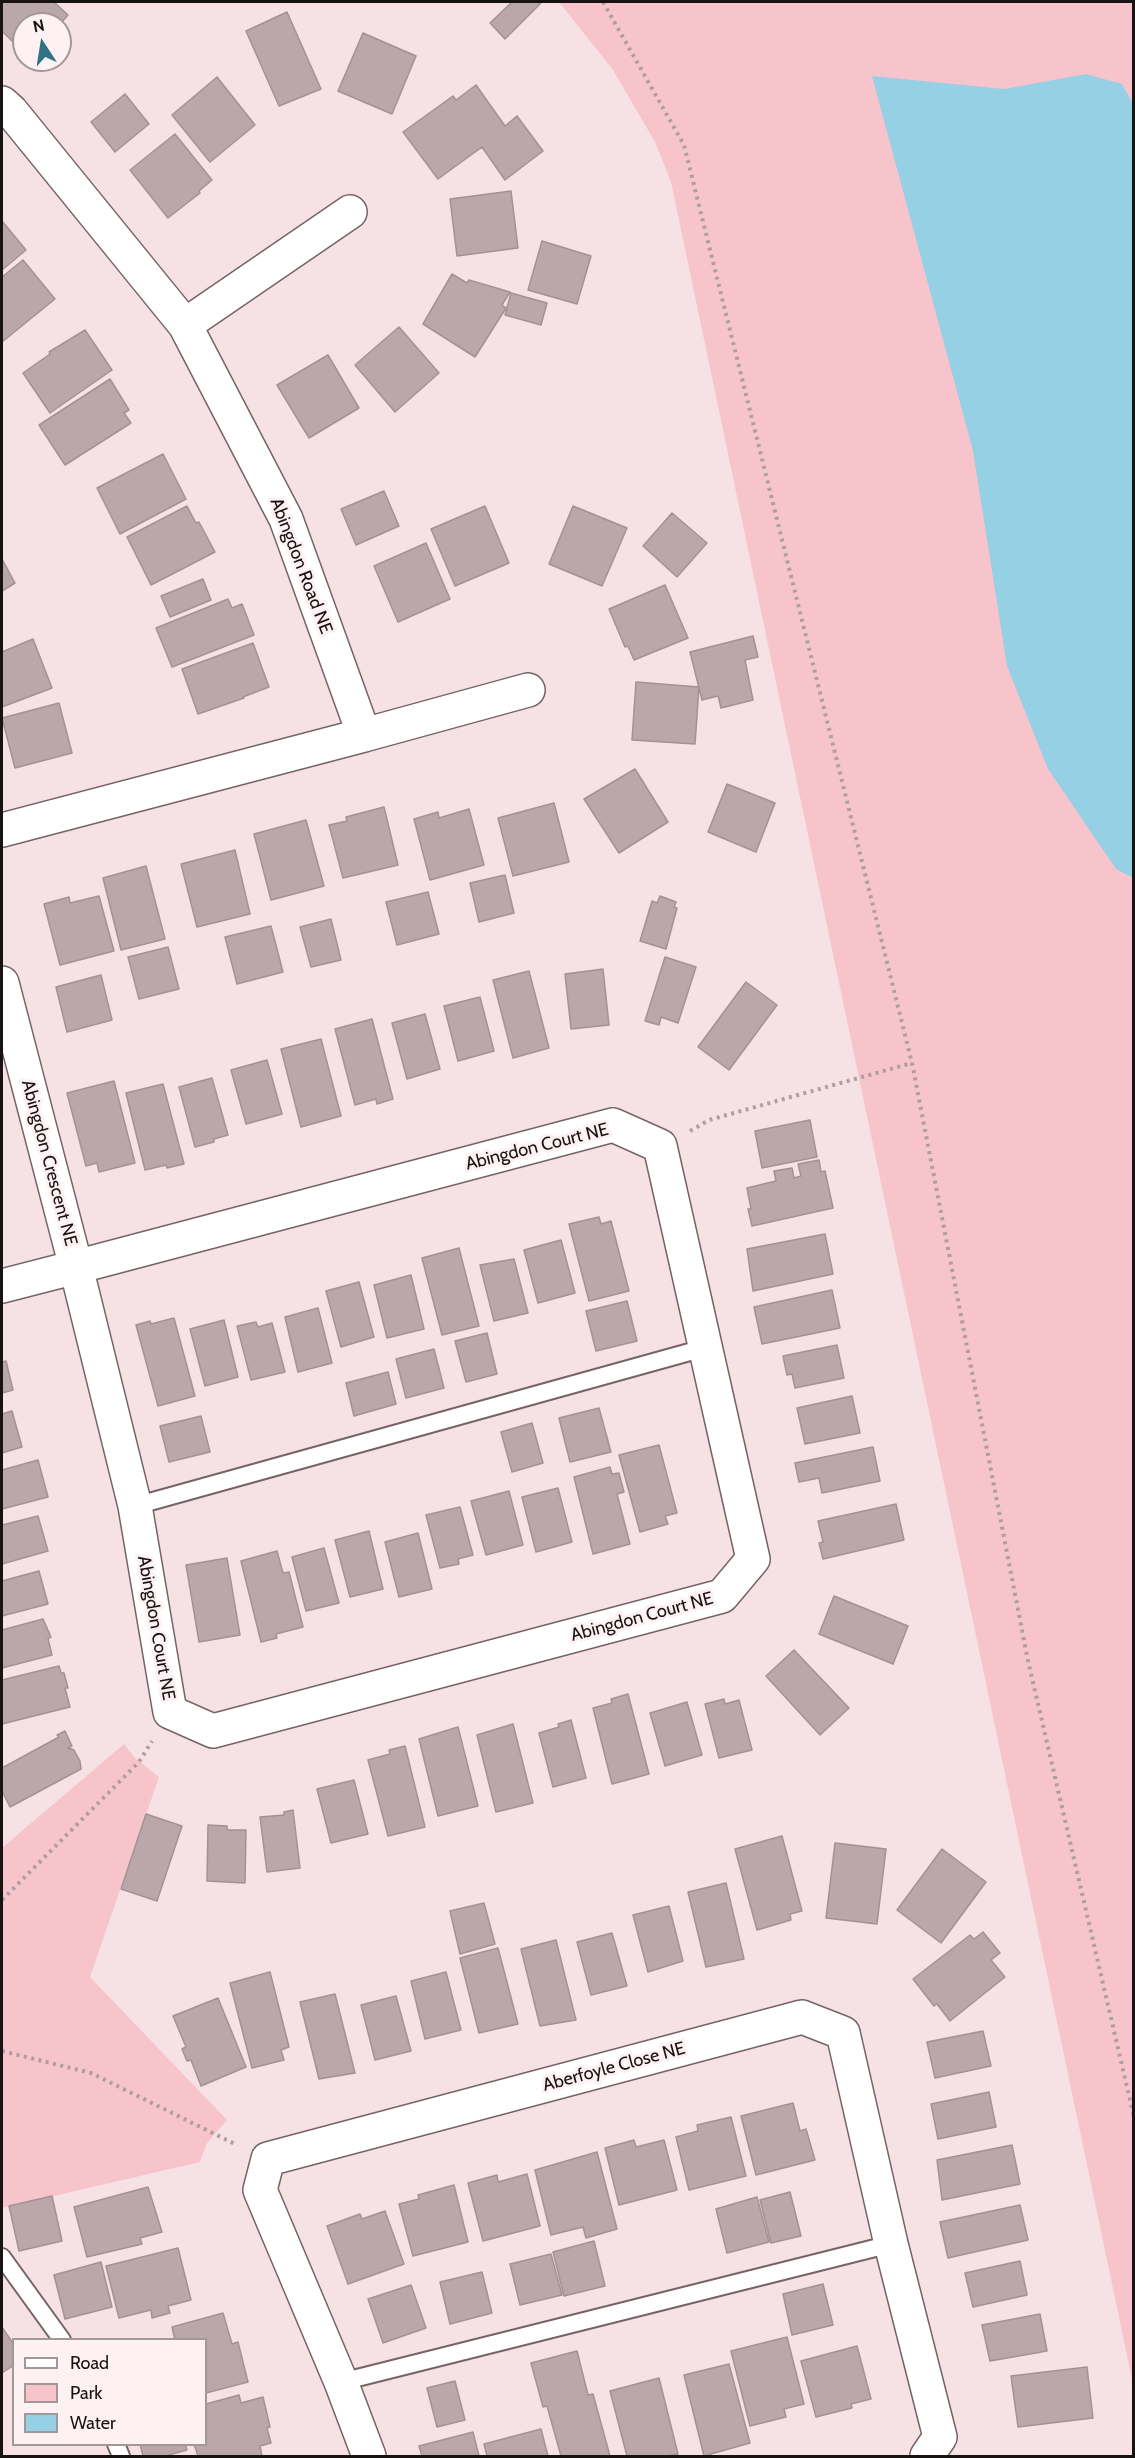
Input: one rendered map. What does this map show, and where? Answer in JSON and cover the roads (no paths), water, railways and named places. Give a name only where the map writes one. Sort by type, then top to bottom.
[{"type":"street","name":"Abingdon Road NE","points":[[2,103],[11,111],[185,325],[286,519],[364,735]]},
{"type":"street","points":[[185,325],[350,212]]},
{"type":"street","points":[[2,830],[528,690]]},
{"type":"street","name":"Abingdon Crescent NE","points":[[2,983],[76,1268],[2,1286]]},
{"type":"street","name":"Abingdon Court NE","points":[[612,1125],[660,1146],[753,1559],[722,1596],[213,1731],[170,1712],[135,1506],[76,1268],[612,1125]]},
{"type":"street","name":"Aberfoyle Close NE","points":[[341,2382],[260,2190],[268,2159],[802,2018],[843,2033],[891,2244],[940,2437],[927,2457]]},
{"type":"street","points":[[341,2382],[369,2457]]},
{"type":"lane","points":[[135,1506],[704,1348]]},
{"type":"lane","points":[[341,2382],[891,2244]]},
{"type":"lane","points":[[2,2257],[61,2338]]},
{"type":"water","points":[[1086,74],[1122,84],[1133,104],[1133,878],[1116,869],[1048,769],[1007,666],[973,451],[872,76],[1004,89]]}]
